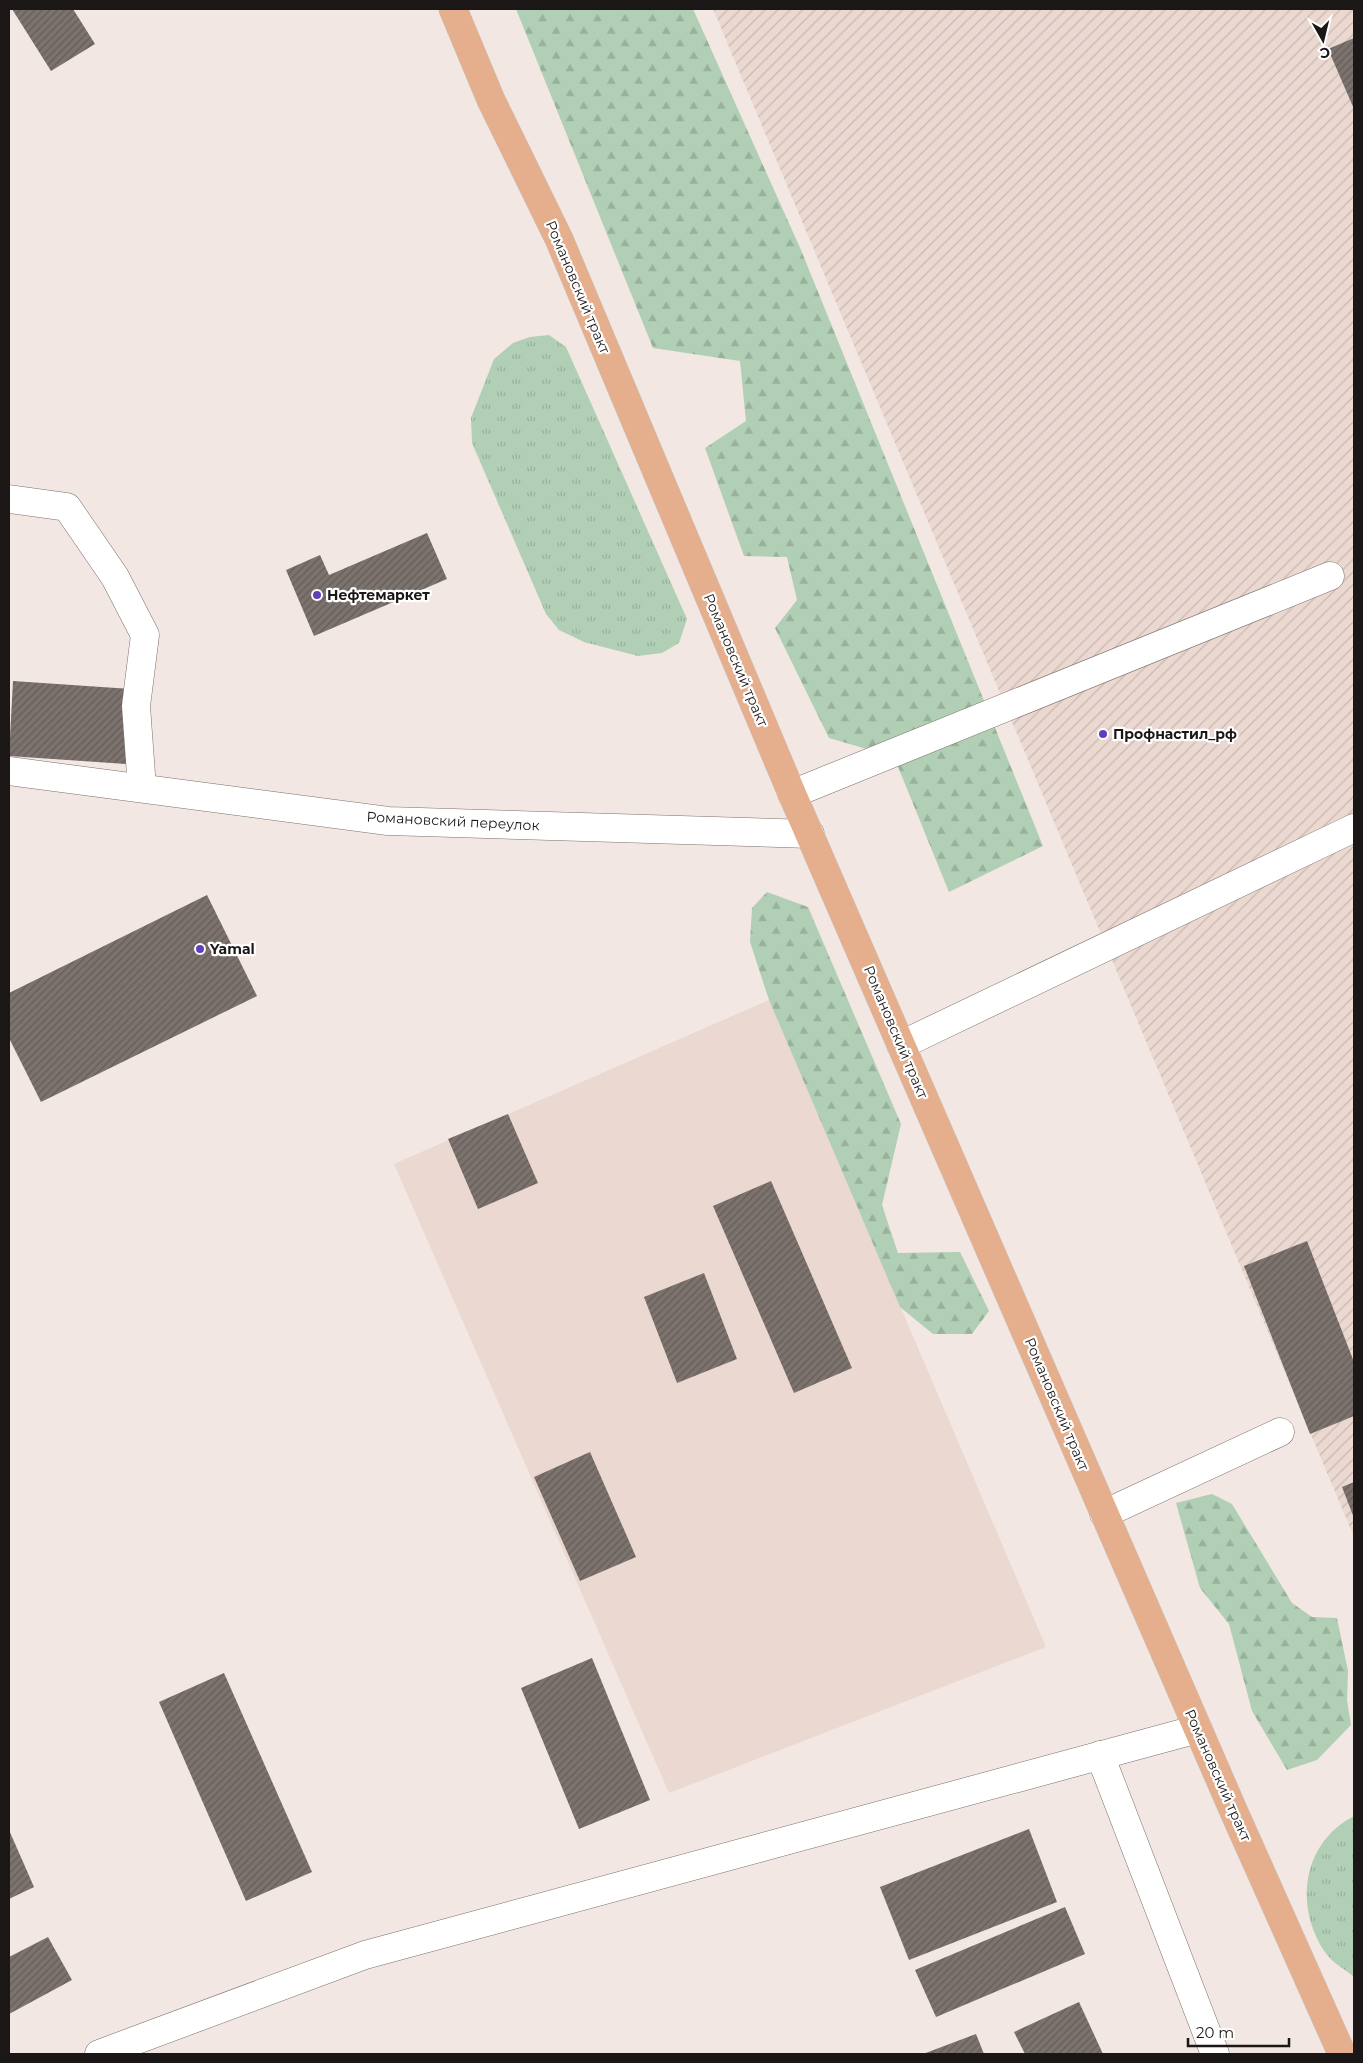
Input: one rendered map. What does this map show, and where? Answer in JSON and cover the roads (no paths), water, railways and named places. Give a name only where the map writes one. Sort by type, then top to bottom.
[{"type":"main road","name":"Романовский тракт","points":[[453,9],[490,100],[558,239],[792,794],[1104,1514],[1342,2054]]},
{"type":"street","points":[[9,499],[67,507],[115,577],[145,635],[136,706],[142,788]]},
{"type":"street","points":[[792,794],[1330,576]]},
{"type":"street","name":"Романовский переулок","points":[[9,771],[388,821],[810,834]]},
{"type":"street","points":[[901,1045],[1354,828]]},
{"type":"street","points":[[1104,1514],[1280,1432]]},
{"type":"street","points":[[99,2054],[365,1955],[1198,1728]]},
{"type":"street","points":[[1100,1755],[1216,2054]]},
{"type":"place","name":"Нефтемаркет","points":[[317,595]]},
{"type":"place","name":"Профнастил_рф","points":[[1103,734]]},
{"type":"place","name":"Yamal","points":[[200,949]]}]
